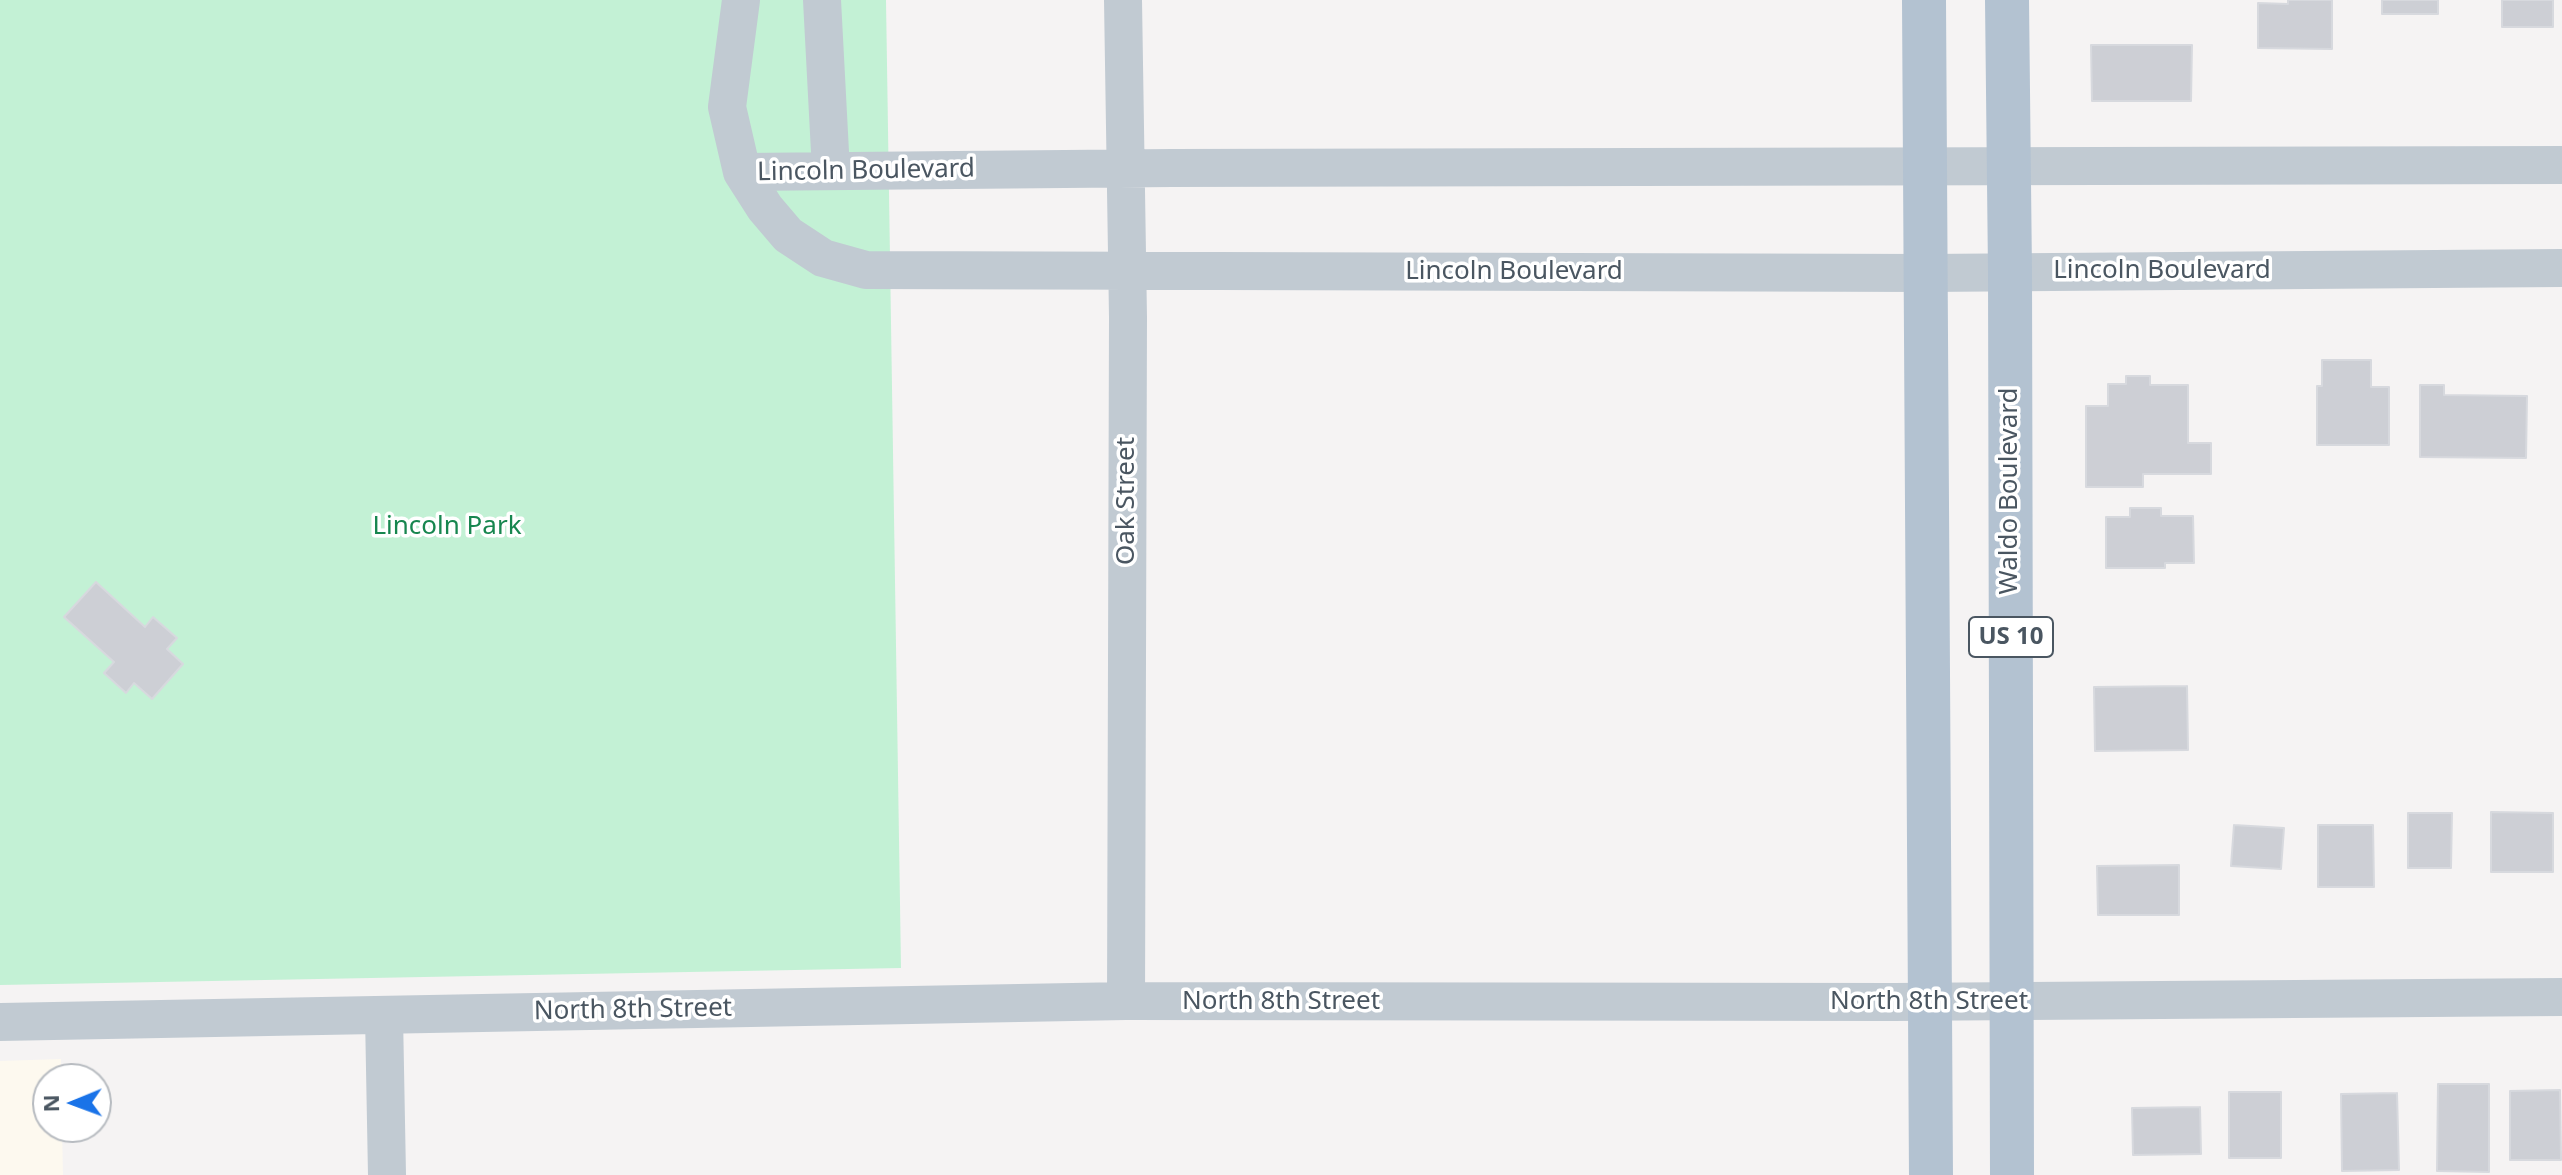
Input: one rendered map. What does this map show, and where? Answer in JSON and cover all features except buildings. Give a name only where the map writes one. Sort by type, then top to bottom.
[{"type":"main road","points":[[1924,0],[1931,1175]]},
{"type":"main road","name":"Waldo Boulevard","points":[[2007,0],[2012,1175]]},
{"type":"street","points":[[741,0],[727,107],[742,172]]},
{"type":"street","points":[[822,0],[831,171]]},
{"type":"street","name":"Oak Street","points":[[1123,0],[1128,271],[1126,1001]]},
{"type":"street","name":"Lincoln Boulevard","points":[[742,172],[2562,165]]},
{"type":"street","name":"Lincoln Boulevard","points":[[742,172],[765,208],[788,235],[823,258],[866,270],[1926,273],[2562,268]]},
{"type":"street","name":"North 8th Street","points":[[0,1022],[1126,1001],[1930,1002],[2562,997]]},
{"type":"street","points":[[384,1015],[387,1175]]},
{"type":"shaded area","points":[[61,1059],[61,1063],[32,1063],[32,1143],[62,1143],[63,1175],[0,1175],[0,1061]]},
{"type":"green space","name":"Lincoln Park","points":[[0,0],[886,0],[901,968],[0,985]]}]
